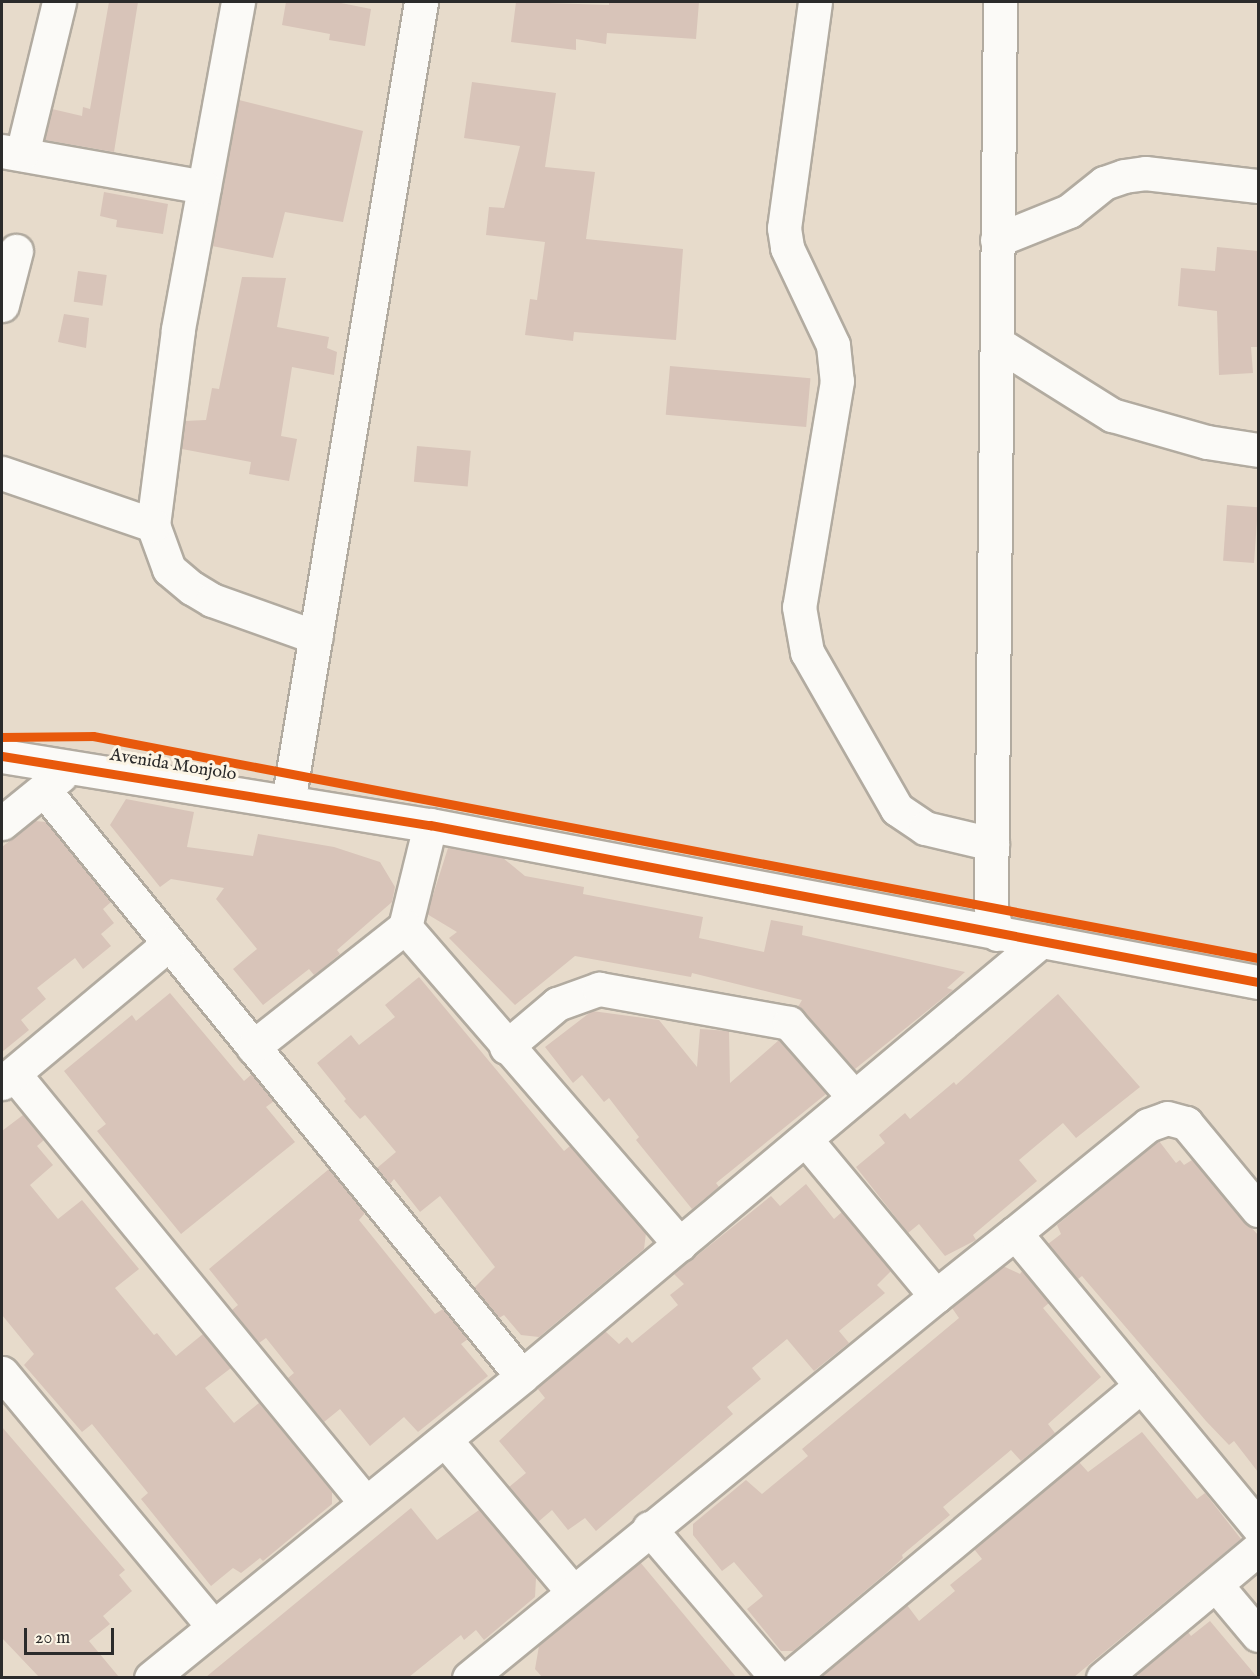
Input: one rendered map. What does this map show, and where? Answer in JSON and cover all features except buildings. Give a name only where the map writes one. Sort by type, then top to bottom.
[{"type":"street","points":[[59,2],[12,153],[204,187]]},
{"type":"street","points":[[238,2],[178,330],[153,525],[169,569],[192,588],[212,600],[316,637]]},
{"type":"street","points":[[288,802],[421,2]]},
{"type":"street","points":[[815,2],[784,228],[788,248],[833,345],[837,381],[799,607],[807,652],[897,809],[924,828],[992,844]]},
{"type":"street","points":[[997,934],[991,907],[1000,2]]},
{"type":"street","points":[[997,240],[1069,211],[1104,183],[1124,176],[1145,173],[1258,186]]},
{"type":"street","points":[[2,305],[16,251]]},
{"type":"street","points":[[997,343],[1112,414],[1207,442],[1258,450]]},
{"type":"street","points":[[2,473],[153,525]]},
{"type":"street","name":"Avenida Monjolo","points":[[2,756],[430,825],[1258,982]]},
{"type":"street","points":[[2,823],[70,767]]},
{"type":"street","points":[[44,790],[522,1376]]},
{"type":"street","points":[[253,1047],[405,927],[430,825]]},
{"type":"street","points":[[405,927],[506,1047],[680,1244]]},
{"type":"street","points":[[151,1677],[365,1502],[445,1440],[1041,941]]},
{"type":"street","points":[[168,944],[8,1079],[365,1502]]},
{"type":"street","points":[[506,1047],[557,1004],[599,989],[789,1023],[854,1097]]},
{"type":"street","points":[[490,1671],[572,1591],[1148,1125],[1167,1118],[1186,1123],[1257,1207]]},
{"type":"street","points":[[806,1140],[936,1296]]},
{"type":"street","points":[[1015,1233],[1258,1527]]},
{"type":"street","points":[[2,1373],[213,1626]]},
{"type":"street","points":[[790,1677],[1141,1386]]},
{"type":"street","points":[[445,1440],[572,1591]]},
{"type":"street","points":[[649,1528],[777,1677]]},
{"type":"street","points":[[1103,1677],[1258,1549]]},
{"type":"street","points":[[1216,1585],[1258,1635]]},
{"type":"cycle path","points":[[2,737],[93,736],[1258,958]]},
{"type":"cycle path","points":[[2,756],[430,825],[1258,982]]}]
